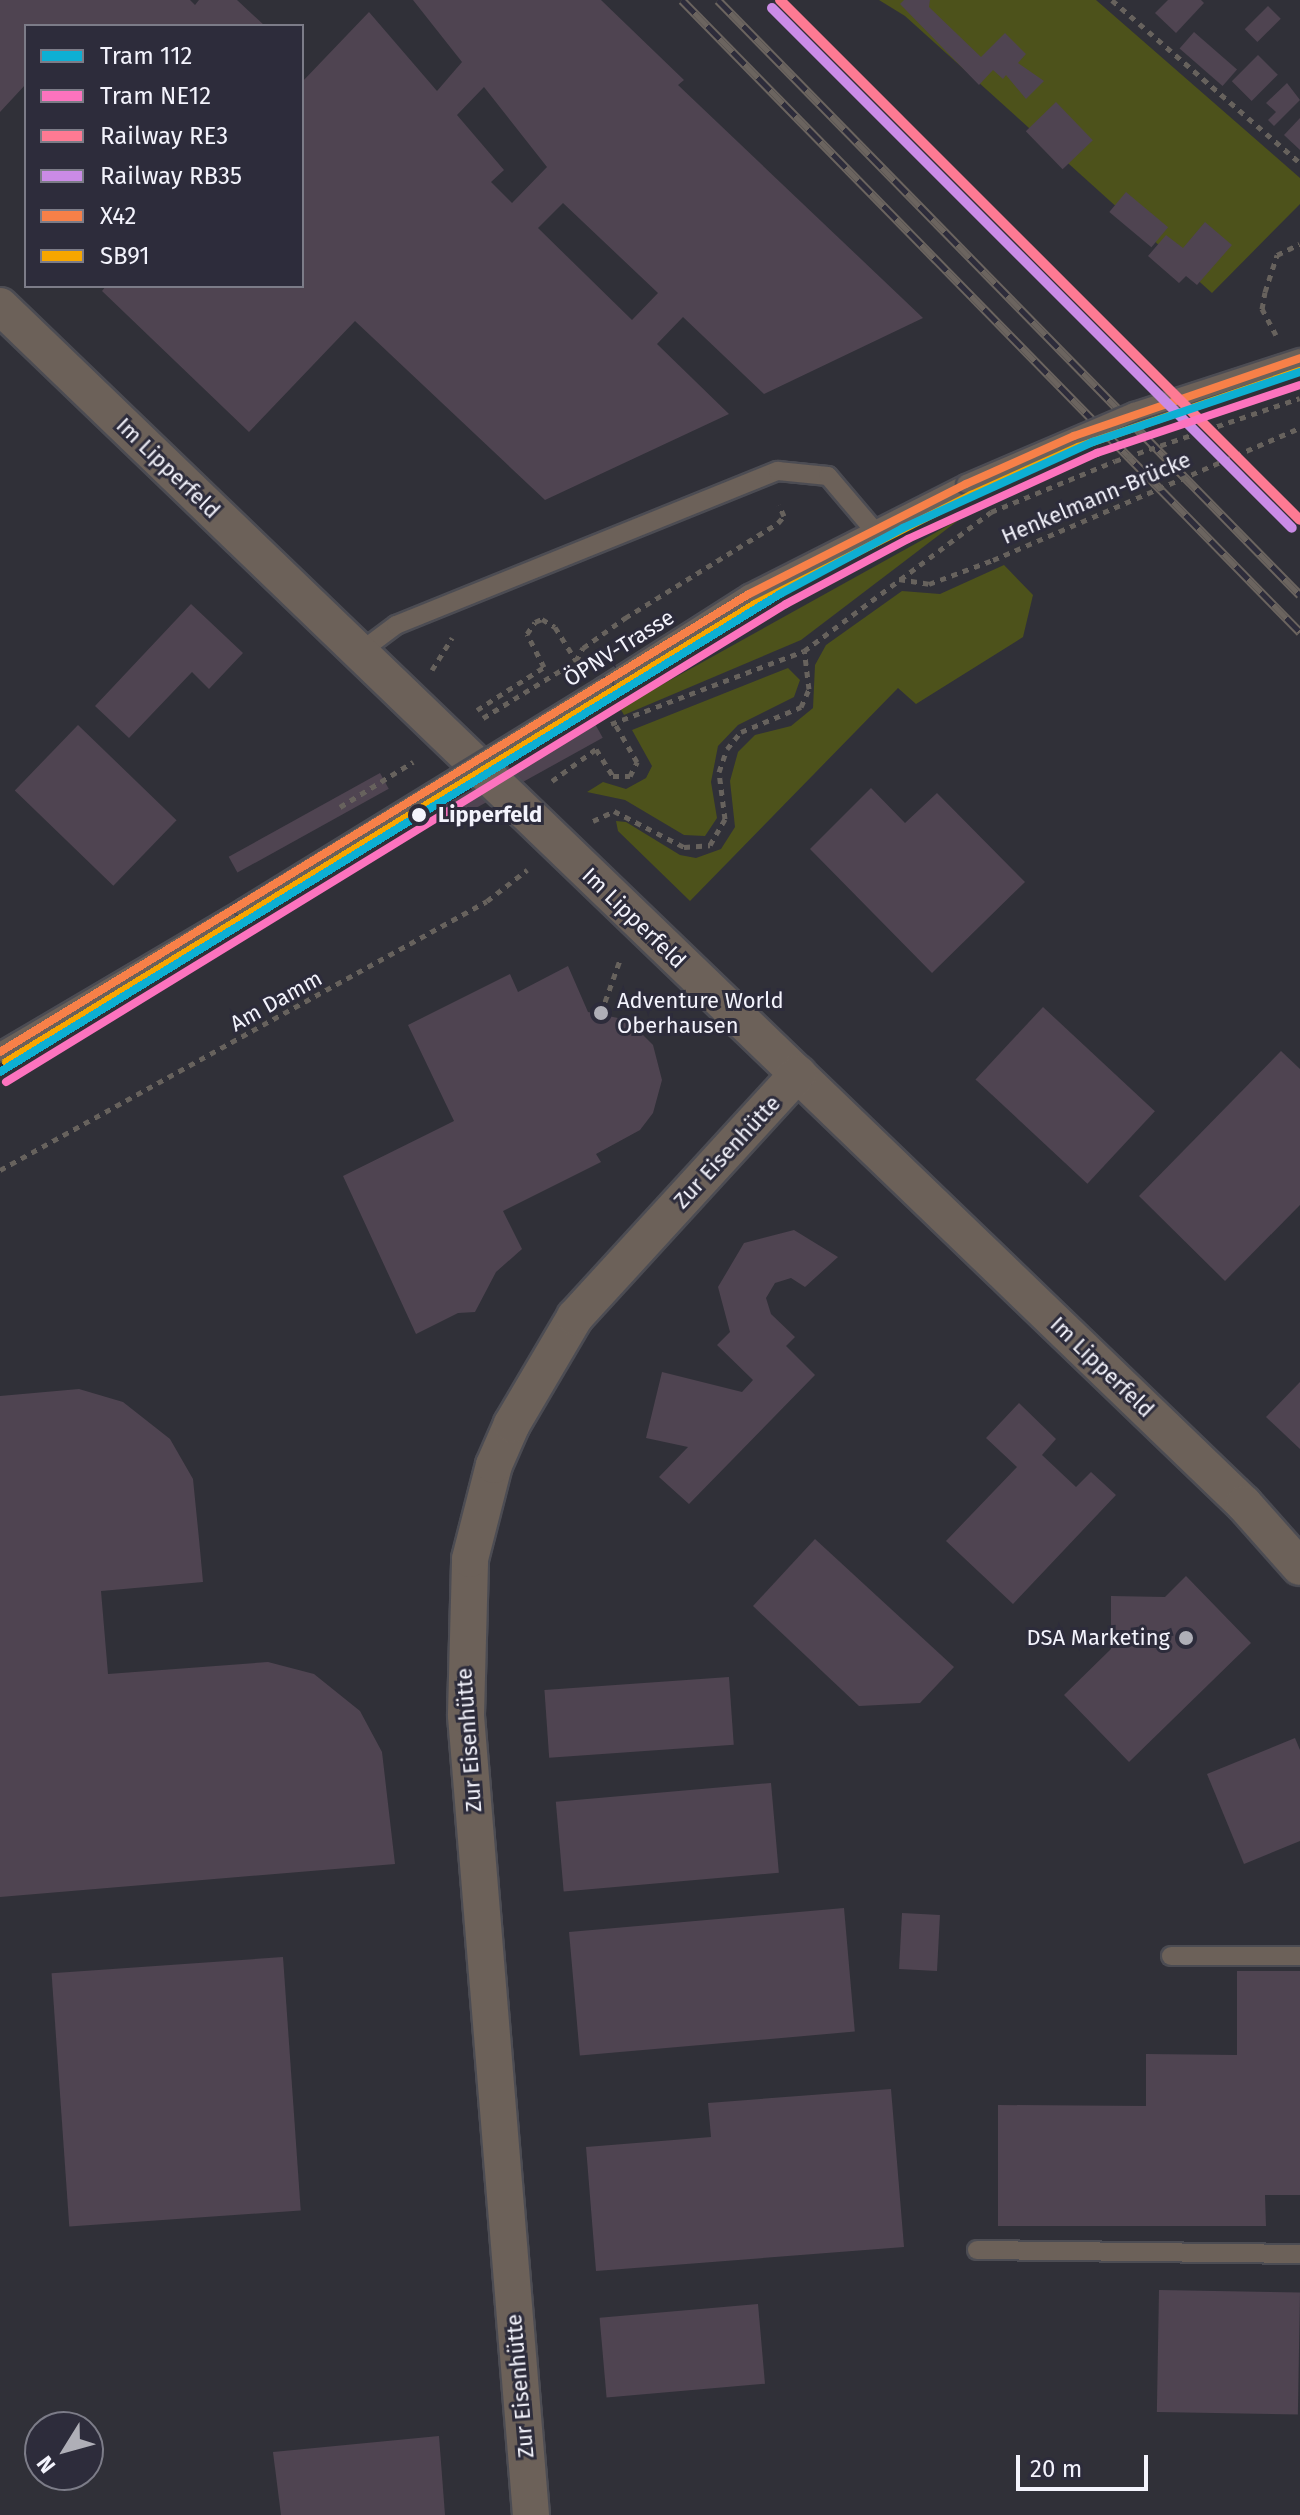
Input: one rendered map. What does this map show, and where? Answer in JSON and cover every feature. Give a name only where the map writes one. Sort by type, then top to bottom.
[{"type":"street","name":"Im Lipperfeld","points":[[0,306],[1244,1504],[1300,1567]]},
{"type":"street","name":"Zur Eisenhütte","points":[[531,2515],[466,1715],[470,1559],[494,1465],[512,1424],[575,1317],[798,1074]]},
{"type":"lane","name":"ÖPNV-Trasse","points":[[0,1052],[244,908],[749,594],[966,484],[1134,412],[1300,358]]},
{"type":"lane","points":[[360,652],[396,625],[778,471],[828,476],[873,529]]},
{"type":"lane","points":[[1171,1956],[1300,1956]]},
{"type":"lane","points":[[977,2250],[1300,2254]]},
{"type":"path","points":[[1112,0],[1300,163]]},
{"type":"path","points":[[1283,345],[1266,323],[1265,292],[1277,255],[1300,244]]},
{"type":"path","points":[[519,805],[596,749],[613,776],[630,776],[637,762],[614,722],[636,718],[804,651],[897,578],[991,512],[1115,461],[1300,398]]},
{"type":"path","name":"Henkelmann-Brücke","points":[[897,578],[929,584],[993,560],[1300,428]]},
{"type":"path","points":[[446,737],[576,661],[583,648],[625,618],[778,523],[783,508],[766,500]]},
{"type":"path","points":[[334,811],[544,667],[527,634],[535,622],[542,619],[555,627],[576,661]]},
{"type":"path","points":[[406,696],[461,631]]},
{"type":"path","name":"Am Damm","points":[[0,1170],[487,901],[558,845],[614,811],[684,847],[710,845],[725,819],[719,772],[727,749],[741,732],[801,707],[809,689],[804,651]]},
{"type":"path","points":[[601,1013],[635,919]]},
{"type":"green space","points":[[879,0],[1096,0],[1300,178],[1300,204],[1212,293],[905,16]]},
{"type":"green space","points":[[960,519],[801,640],[624,715],[620,708]]},
{"type":"green space","points":[[1004,565],[1033,595],[1023,637],[916,704],[898,688],[690,901],[618,831],[616,821],[626,822],[680,855],[696,858],[721,849],[735,827],[730,781],[738,752],[755,735],[791,726],[813,708],[815,665],[826,645],[902,591],[940,594]]},
{"type":"green space","points":[[788,668],[800,680],[794,697],[738,725],[718,746],[711,782],[717,818],[705,836],[684,835],[625,800],[587,792],[603,782],[626,789],[646,778],[652,766],[632,730]]},
{"type":"building","points":[[0,0],[190,0],[195,5],[199,0],[237,0],[263,24],[24,24],[24,86],[0,112]]},
{"type":"building","points":[[413,0],[601,0],[684,80],[678,85],[923,318],[764,394],[683,317],[657,344],[729,414],[545,500],[355,321],[249,432],[102,291],[104,288],[304,288],[304,80],[369,12],[437,91],[462,62]],"holes":[[[484,87],[547,167],[512,203],[491,182],[504,170],[457,115]],[[563,203],[658,293],[632,320],[538,228]]]},
{"type":"building","points":[[904,0],[930,0],[929,7],[981,57],[1005,33],[1026,54],[1018,63],[1044,81],[1026,99],[1006,75],[1003,79],[993,70],[979,85],[900,4]]},
{"type":"building","points":[[1168,0],[1201,0],[1204,3],[1176,33],[1155,13]]},
{"type":"building","points":[[1268,6],[1281,19],[1257,42],[1245,29]]},
{"type":"building","points":[[1194,32],[1237,69],[1223,86],[1180,49]]},
{"type":"building","points":[[1258,55],[1278,75],[1252,101],[1232,81]]},
{"type":"building","points":[[1287,83],[1300,100],[1274,126],[1268,120],[1276,112],[1266,103]]},
{"type":"building","points":[[1056,102],[1093,140],[1063,169],[1026,131]]},
{"type":"building","points":[[1300,118],[1300,150],[1284,135]]},
{"type":"building","points":[[1126,192],[1168,227],[1151,247],[1109,212]]},
{"type":"building","points":[[1205,222],[1232,245],[1197,285],[1186,276],[1179,283],[1148,256],[1166,235],[1183,248]]},
{"type":"building","points":[[191,604],[243,653],[209,689],[192,672],[129,738],[95,706]]},
{"type":"building","name":"Lipperfeld","points":[[594,722],[603,738],[451,822],[443,806]]},
{"type":"building","points":[[78,725],[177,820],[113,886],[15,790]]},
{"type":"building","name":"Lipperfeld","points":[[380,773],[389,789],[237,873],[229,857]]},
{"type":"building","points":[[871,788],[905,823],[937,793],[1025,882],[932,973],[810,849]]},
{"type":"building","points":[[568,966],[588,1012],[628,1020],[653,1045],[662,1080],[653,1113],[640,1130],[596,1154],[601,1162],[503,1211],[522,1249],[496,1272],[475,1312],[458,1313],[416,1334],[343,1176],[454,1121],[408,1025],[510,974],[518,992]]},
{"type":"building","points":[[1043,1007],[1155,1111],[1087,1184],[975,1079]]},
{"type":"building","points":[[1281,1051],[1300,1069],[1300,1205],[1225,1281],[1139,1196]]},
{"type":"building","points":[[794,1230],[838,1257],[805,1287],[791,1278],[775,1283],[766,1298],[771,1314],[795,1337],[786,1346],[815,1375],[689,1504],[659,1477],[688,1447],[646,1438],[662,1372],[742,1392],[753,1380],[717,1345],[730,1332],[718,1287],[744,1243]]},
{"type":"building","points":[[1300,1382],[1300,1449],[1266,1417]]},
{"type":"building","points":[[79,1389],[123,1402],[170,1439],[193,1479],[203,1582],[101,1591],[108,1674],[268,1662],[314,1674],[360,1711],[382,1752],[395,1864],[0,1897],[0,1396]]},
{"type":"building","points":[[1019,1403],[1056,1439],[1042,1455],[1076,1487],[1091,1472],[1116,1495],[1013,1604],[946,1541],[1017,1467],[986,1438]]},
{"type":"building","points":[[815,1539],[954,1667],[920,1703],[859,1706],[753,1606]]},
{"type":"building","points":[[1186,1576],[1251,1643],[1129,1762],[1064,1695],[1111,1649],[1111,1596],[1165,1597]]},
{"type":"building","points":[[729,1677],[734,1745],[549,1758],[544,1690]]},
{"type":"building","points":[[1295,1738],[1300,1750],[1300,1841],[1244,1864],[1207,1774]]},
{"type":"building","points":[[771,1783],[779,1873],[564,1891],[556,1802]]},
{"type":"building","points":[[844,1908],[855,2032],[580,2056],[569,1932]]},
{"type":"building","points":[[902,1913],[940,1915],[937,1971],[899,1969]]},
{"type":"building","points":[[283,1957],[301,2210],[69,2227],[52,1973]]},
{"type":"building","points":[[1237,1971],[1300,1971],[1300,2195],[1265,2195],[1266,2226],[998,2226],[998,2105],[1146,2106],[1146,2054],[1237,2055]]},
{"type":"building","points":[[891,2089],[904,2247],[596,2271],[586,2147],[711,2137],[708,2103]]},
{"type":"building","points":[[1159,2290],[1300,2292],[1298,2414],[1157,2412]]},
{"type":"building","points":[[758,2304],[765,2384],[607,2398],[600,2318]]},
{"type":"building","points":[[439,2436],[445,2515],[281,2515],[273,2452]]},
{"type":"railway","points":[[682,0],[1300,632]]},
{"type":"railway","points":[[718,0],[1300,595]]},
{"type":"tram line","name":"112","points":[[0,1072],[780,594],[903,528],[1093,442],[1300,372]]},
{"type":"tram line","name":"NE12","points":[[6,1082],[786,604],[908,539],[1097,453],[1300,385]]},
{"type":"rail line","name":"RE3","points":[[780,0],[1300,520]]},
{"type":"rail line","name":"RB35","points":[[772,8],[1292,528]]},
{"type":"transit line","name":"X42","points":[[0,1052],[749,594],[966,484],[1074,436],[1300,358]]},
{"type":"transit line","name":"SB91","points":[[6,1062],[755,604],[971,495],[1078,447],[1300,371]]},
{"type":"place","name":"Lipperfeld","points":[[419,815]]},
{"type":"place","name":"Adventure World Oberhausen","points":[[601,1013]]},
{"type":"place","name":"DSA Marketing","points":[[1186,1638]]}]
